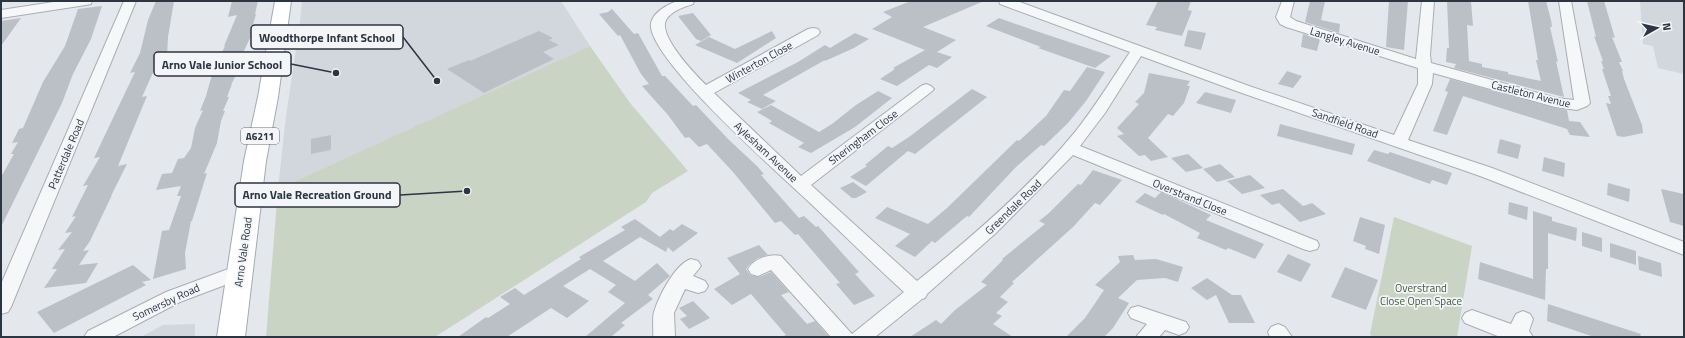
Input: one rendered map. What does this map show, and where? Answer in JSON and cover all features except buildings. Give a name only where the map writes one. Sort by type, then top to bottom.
[{"type":"main road","name":"Arno Vale Road","points":[[232,337],[239,272],[255,161],[268,97],[283,1]]},
{"type":"street","points":[[1,14],[86,1]]},
{"type":"street","name":"Patterdale Road","points":[[1,307],[130,1]]},
{"type":"street","name":"Aylesham Avenue","points":[[688,1],[669,10],[662,16],[658,26],[659,33],[663,41],[685,69],[737,126],[918,293]]},
{"type":"street","name":"Sandfield Road","points":[[1005,1],[1137,51],[1399,141],[1574,205],[1684,249]]},
{"type":"street","name":"Langley Avenue","points":[[1288,1],[1283,17],[1285,21],[1291,24],[1426,66]]},
{"type":"street","points":[[1399,141],[1425,84],[1426,66],[1423,55],[1428,1]]},
{"type":"street","name":"Castleton Avenue","points":[[1426,66],[1555,102],[1577,105],[1582,103],[1564,1]]},
{"type":"street","name":"Winterton Close","points":[[704,91],[722,83],[814,33]]},
{"type":"street","name":"Greendale Road","points":[[861,337],[918,293],[997,223],[1071,148],[1118,82],[1137,51]]},
{"type":"street","name":"Sheringham Close","points":[[800,184],[926,89]]},
{"type":"street","name":"Overstrand Close","points":[[1071,148],[1277,239],[1310,245]]},
{"type":"street","points":[[758,269],[774,261],[843,337]]},
{"type":"street","name":"Somersby Road","points":[[95,337],[173,297],[239,272]]},
{"type":"street","points":[[664,337],[664,313],[685,273],[698,286]]},
{"type":"street","points":[[1138,314],[1170,324],[1147,337]]},
{"type":"street","points":[[1472,318],[1521,330]]},
{"type":"shaded area","points":[[302,1],[561,1],[590,46],[278,189],[286,116]]},
{"type":"shaded area","points":[[1640,1],[1684,1],[1684,74],[1658,68],[1653,46],[1643,44]]},
{"type":"shaded area","points":[[195,324],[195,337],[141,337],[163,325]]},
{"type":"green space","points":[[590,46],[630,103],[688,171],[652,193],[646,202],[435,337],[266,337],[278,189]]},
{"type":"green space","name":"Overstrand Close Open Space","points":[[1394,217],[1472,246],[1457,337],[1372,337],[1370,334]]},
{"type":"place","name":"Arno Vale Junior School","points":[[336,73]]},
{"type":"place","name":"Woodthorpe Infant School","points":[[437,81]]},
{"type":"place","name":"Arno Vale Recreation Ground","points":[[467,191]]}]
